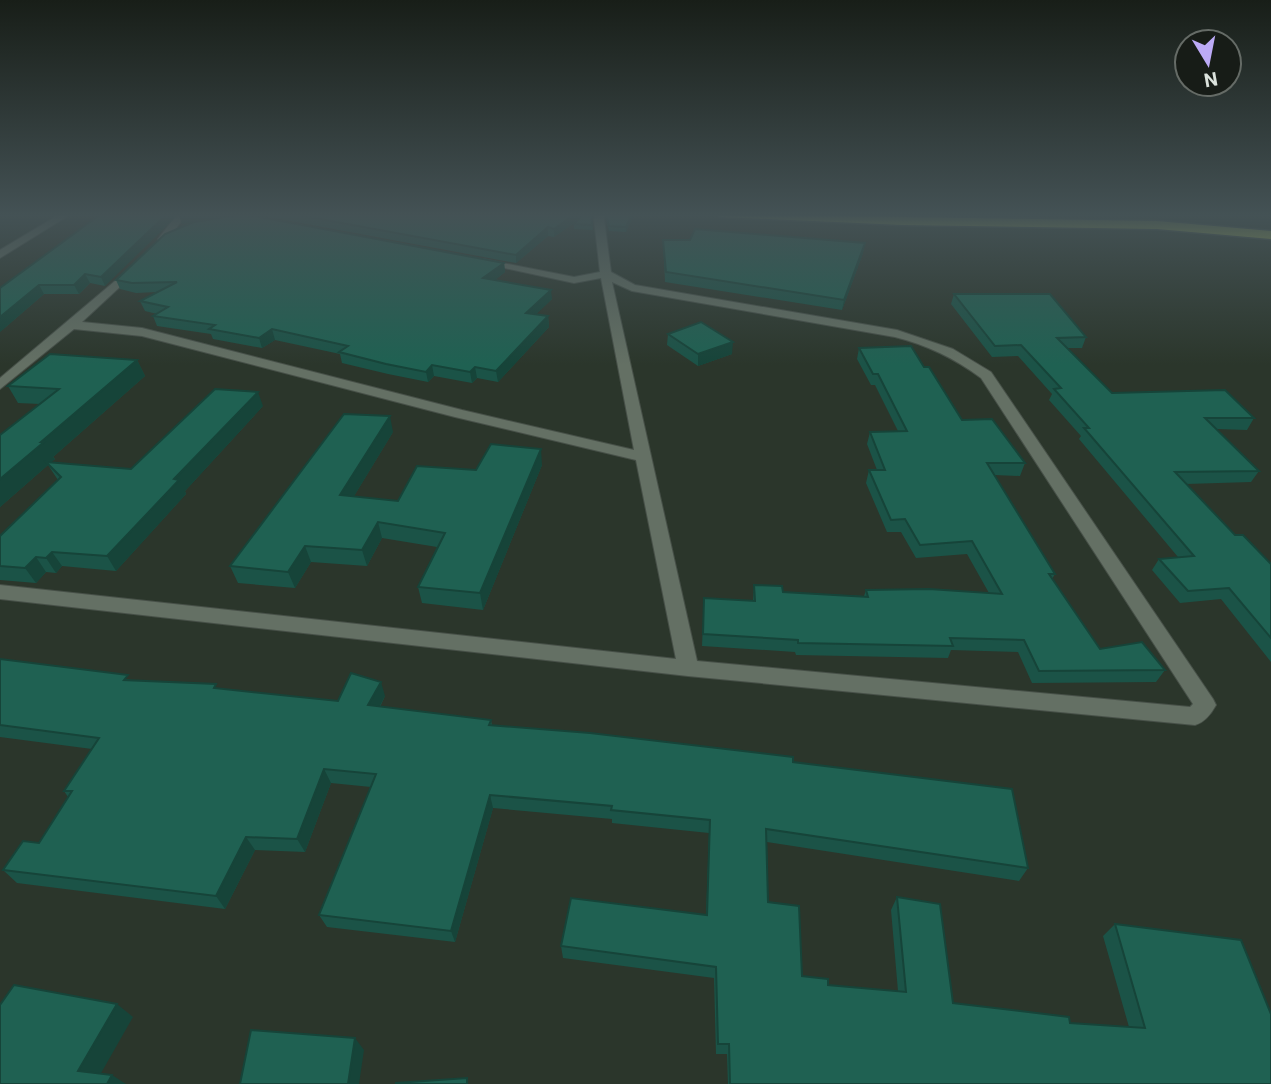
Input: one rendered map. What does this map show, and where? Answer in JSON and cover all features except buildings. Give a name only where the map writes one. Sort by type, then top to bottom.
[{"type":"street","points":[[0,385],[72,325],[137,265]]},
{"type":"street","points":[[0,592],[688,667],[1195,716],[1205,705],[986,375],[960,354],[917,337],[632,288],[606,274],[574,280],[496,265]]},
{"type":"street","points":[[605,265],[688,667]]},
{"type":"street","points":[[72,325],[142,332],[447,411],[644,457]]}]
